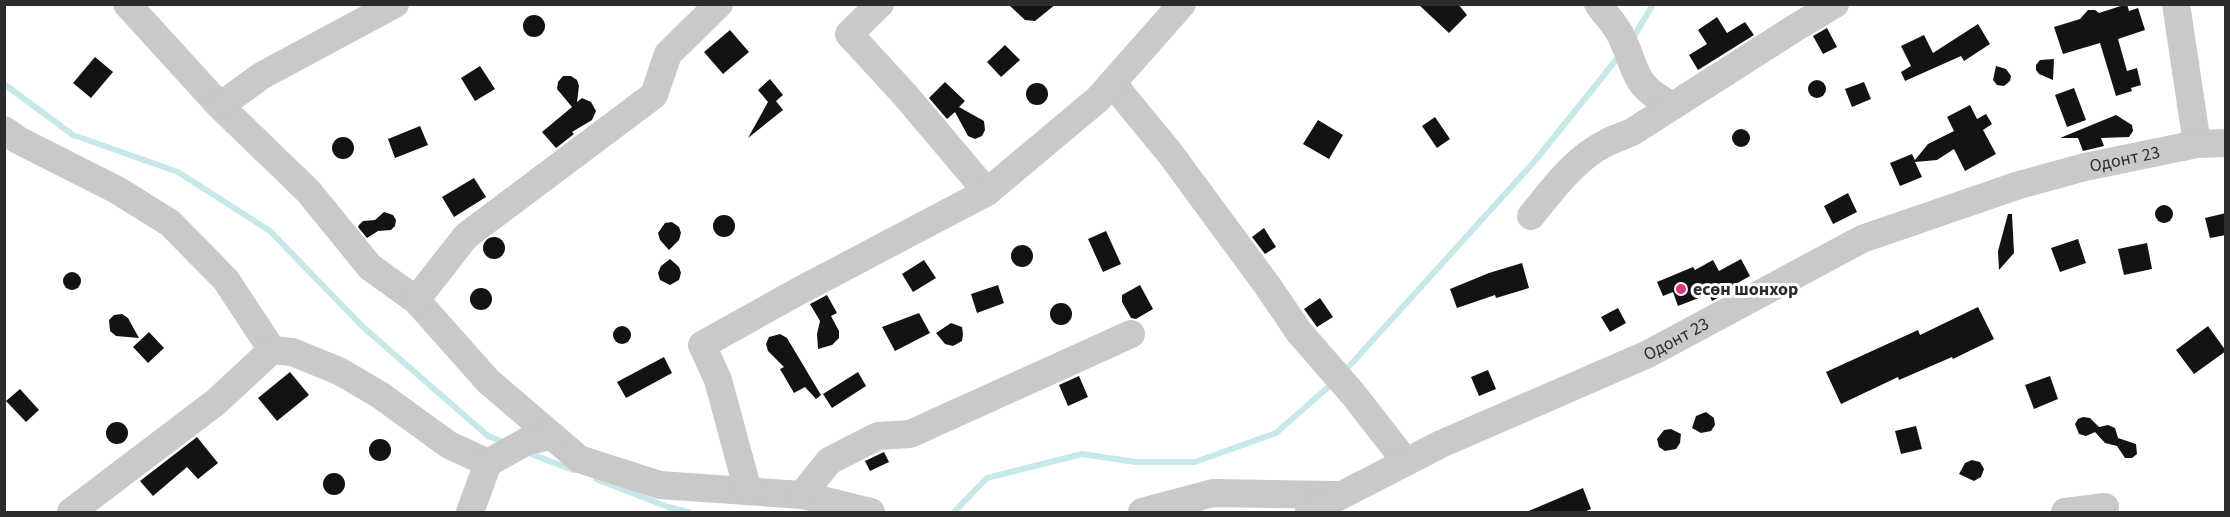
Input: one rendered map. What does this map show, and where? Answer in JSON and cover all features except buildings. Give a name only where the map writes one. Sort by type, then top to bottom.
[{"type":"street","points":[[127,4],[220,106],[308,191],[369,267],[416,300],[488,381],[579,459],[660,485],[802,495],[871,513]]},
{"type":"street","points":[[220,106],[261,76],[395,4]]},
{"type":"street","points":[[416,300],[466,237],[654,95],[668,54],[718,4]]},
{"type":"street","points":[[880,4],[849,34],[906,96],[987,192]]},
{"type":"street","points":[[748,491],[718,380],[702,345],[987,192],[1098,99],[1182,4]]},
{"type":"street","points":[[1598,4],[1621,37],[1639,82],[1655,97],[1673,106]]},
{"type":"street","points":[[1531,216],[1570,170],[1587,155],[1606,143],[1632,132],[1835,4]]},
{"type":"street","points":[[2176,4],[2197,144]]},
{"type":"street","points":[[1112,82],[1169,152],[1267,285],[1299,333],[1406,462]]},
{"type":"street","points":[[4,130],[18,140],[117,190],[170,223],[226,280],[272,350]]},
{"type":"street","name":"Одонт 23","points":[[1309,513],[1441,444],[1648,354],[1862,239],[2019,185],[2085,167],[2197,144],[2226,143]]},
{"type":"street","points":[[802,495],[829,461],[878,436],[910,434],[1131,334]]},
{"type":"street","points":[[71,513],[216,402],[272,350],[292,352],[339,371],[380,394],[449,445],[488,463]]},
{"type":"street","points":[[470,513],[488,463],[527,441],[552,436]]},
{"type":"street","points":[[1142,513],[1213,493],[1342,495]]},
{"type":"street","points":[[2065,513],[2105,507]]},
{"type":"waterway","points":[[1632,40],[1653,4]]},
{"type":"waterway","points":[[1343,373],[1534,162],[1620,55]]},
{"type":"waterway","points":[[4,84],[73,135],[178,172],[270,231],[363,327],[488,436],[506,443]]},
{"type":"waterway","points":[[954,512],[987,478],[1082,454],[1136,462],[1195,462],[1276,433],[1334,382]]},
{"type":"waterway","points":[[526,452],[573,470]]},
{"type":"waterway","points":[[596,479],[668,507],[689,512]]},
{"type":"place","name":"есөн шонхор","points":[[1681,289]]}]
